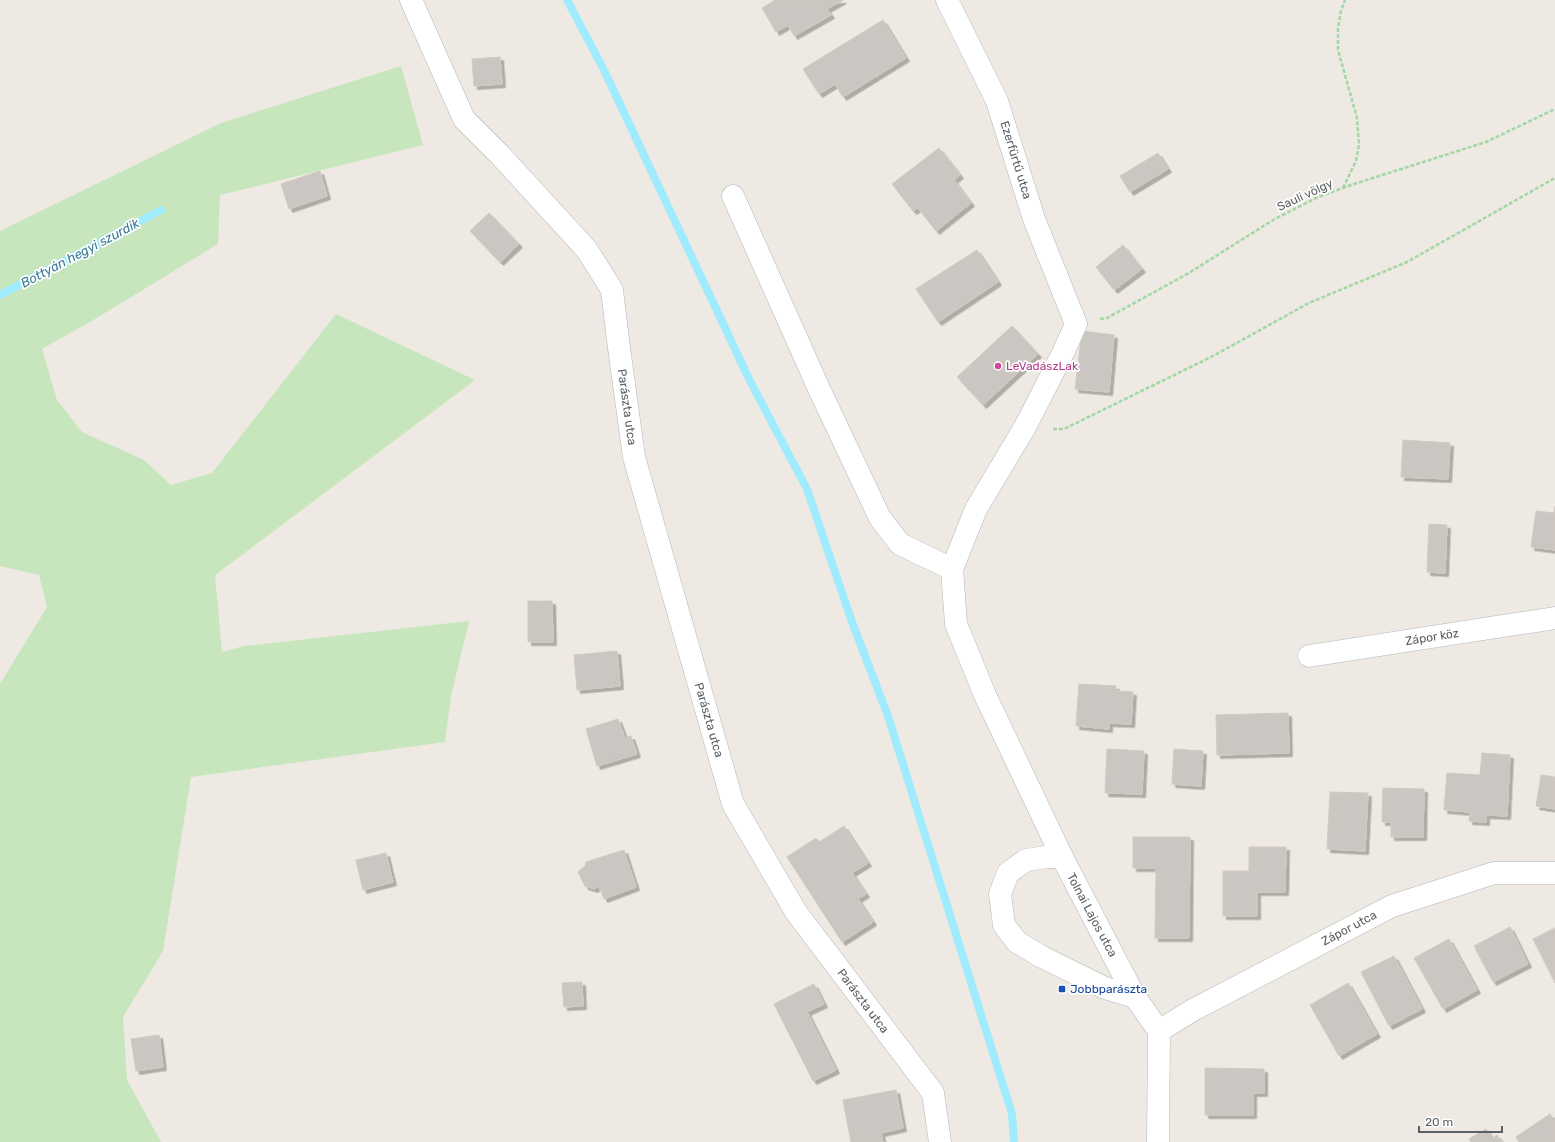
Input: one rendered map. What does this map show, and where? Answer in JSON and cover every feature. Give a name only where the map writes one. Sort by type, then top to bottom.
[{"type":"street","name":"Parászta utca","points":[[411,0],[464,119],[500,155],[586,250],[612,290],[634,457],[733,804],[796,912],[932,1093],[940,1142]]},
{"type":"street","name":"Ezerfürtű utca","points":[[947,0],[997,100],[1034,219],[1076,324]]},
{"type":"street","points":[[733,196],[820,392],[880,518],[900,544],[952,569],[976,509],[1025,427],[1063,353],[1076,324]]},
{"type":"street","name":"Tolnai Lajos utca","points":[[952,569],[956,624],[985,695],[1062,857],[1135,997],[1159,1031]]},
{"type":"street","name":"Zápor köz","points":[[1309,656],[1555,618]]},
{"type":"street","points":[[1062,857],[1046,857],[1026,860],[1008,873],[1000,894],[1004,925],[1017,942],[1042,957],[1105,988],[1135,997]]},
{"type":"street","name":"Zápor utca","points":[[1159,1031],[1193,1010],[1392,906],[1494,874],[1555,873]]},
{"type":"street","points":[[1158,1142],[1159,1031]]},
{"type":"path","points":[[1342,188],[1356,161],[1359,144],[1357,118],[1338,50],[1338,28],[1341,11],[1345,0]]},
{"type":"path","name":"Sauli völgy","points":[[1076,324],[1107,318],[1189,273],[1273,220],[1318,198],[1342,188],[1486,142],[1555,108]]},
{"type":"path","points":[[1025,427],[1064,429],[1213,356],[1309,303],[1407,262],[1555,178]]},
{"type":"green space","points":[[401,66],[423,145],[220,195],[218,244],[95,319],[42,349],[57,400],[82,432],[144,460],[171,485],[212,473],[336,314],[475,380],[215,575],[222,652],[244,646],[469,621],[451,696],[445,742],[191,777],[163,951],[123,1017],[127,1080],[161,1142],[0,1142],[0,684],[47,607],[39,575],[0,566],[0,231],[221,123]]},
{"type":"building","points":[[773,0],[843,0],[827,9],[831,15],[794,36],[788,25],[776,32],[762,8],[774,1]]},
{"type":"building","points":[[883,20],[906,58],[843,97],[835,84],[819,94],[803,69]]},
{"type":"building","points":[[500,57],[502,84],[474,86],[472,59]]},
{"type":"building","points":[[939,148],[960,175],[954,180],[971,203],[936,231],[918,208],[913,211],[892,184]]},
{"type":"building","points":[[1158,153],[1168,169],[1130,192],[1120,176]]},
{"type":"building","points":[[320,171],[327,196],[289,209],[281,184]]},
{"type":"building","points":[[489,213],[519,244],[500,262],[470,231]]},
{"type":"building","points":[[1123,245],[1142,269],[1114,290],[1096,267]]},
{"type":"building","points":[[977,250],[998,282],[938,322],[916,289]]},
{"type":"building","name":"LeVadászLak","points":[[1012,326],[1038,354],[983,405],[957,377]]},
{"type":"building","points":[[1082,331],[1114,335],[1109,392],[1075,389]]},
{"type":"building","points":[[1403,440],[1450,443],[1448,479],[1401,477]]},
{"type":"building","points":[[1555,506],[1555,550],[1531,547],[1536,511],[1554,513]]},
{"type":"building","points":[[1429,524],[1447,525],[1445,573],[1427,572]]},
{"type":"building","points":[[528,601],[552,601],[553,642],[528,642]]},
{"type":"building","points":[[617,651],[620,686],[577,690],[574,655]]},
{"type":"building","points":[[1079,684],[1116,686],[1116,691],[1133,692],[1131,724],[1109,723],[1109,729],[1076,726]]},
{"type":"building","points":[[1288,713],[1289,753],[1217,755],[1216,715]]},
{"type":"building","points":[[618,719],[625,738],[631,736],[637,754],[597,766],[586,729]]},
{"type":"building","points":[[1107,749],[1144,751],[1142,794],[1105,793]]},
{"type":"building","points":[[1174,749],[1203,751],[1201,786],[1172,784]]},
{"type":"building","points":[[1482,753],[1510,755],[1507,816],[1486,815],[1486,822],[1469,821],[1470,812],[1444,810],[1447,773],[1480,775]]},
{"type":"building","points":[[1541,775],[1555,777],[1555,809],[1536,806]]},
{"type":"building","points":[[1383,788],[1424,789],[1423,837],[1391,837],[1391,822],[1382,822]]},
{"type":"building","points":[[1330,792],[1368,793],[1365,851],[1327,849]]},
{"type":"building","points":[[844,826],[868,863],[852,873],[866,894],[858,899],[873,922],[842,942],[787,857],[816,838],[819,842]]},
{"type":"building","points":[[1133,837],[1190,837],[1189,938],[1155,938],[1156,868],[1133,868]]},
{"type":"building","points":[[1249,847],[1286,847],[1285,892],[1257,892],[1257,916],[1223,916],[1223,871],[1249,871]]},
{"type":"building","points":[[624,850],[636,887],[604,899],[599,886],[594,889],[585,886],[578,872],[585,866],[586,862]]},
{"type":"building","points":[[386,853],[393,882],[363,890],[356,860]]},
{"type":"building","points":[[1510,927],[1528,964],[1493,982],[1474,946]]},
{"type":"building","points":[[1555,928],[1555,983],[1533,939]]},
{"type":"building","points":[[1449,939],[1477,990],[1443,1009],[1414,958]]},
{"type":"building","points":[[1394,956],[1422,1009],[1389,1026],[1361,972]]},
{"type":"building","points":[[582,982],[583,1006],[564,1007],[562,983]]},
{"type":"building","points":[[1348,983],[1377,1034],[1339,1056],[1310,1005]]},
{"type":"building","points":[[814,984],[824,1004],[807,1012],[836,1070],[813,1081],[774,1004]]},
{"type":"building","points":[[159,1035],[163,1067],[136,1071],[131,1039]]},
{"type":"building","points":[[1205,1068],[1264,1069],[1264,1093],[1253,1093],[1253,1115],[1205,1115]]},
{"type":"building","points":[[896,1090],[903,1128],[881,1133],[883,1142],[851,1142],[843,1100]]},
{"type":"building","points":[[1550,1114],[1555,1121],[1555,1142],[1519,1142],[1516,1137]]},
{"type":"building","points":[[1486,1129],[1492,1139],[1497,1135],[1502,1142],[1471,1142],[1469,1139]]},
{"type":"waterway","points":[[567,0],[603,68],[750,381],[807,489],[852,622],[888,716],[1012,1114],[1014,1142]]},
{"type":"waterway","name":"Bottyán hegyi szurdik","points":[[0,295],[161,210]]},
{"type":"place","name":"LeVadászLak","points":[[998,366]]},
{"type":"place","name":"Jobbparászta","points":[[1062,989]]}]
